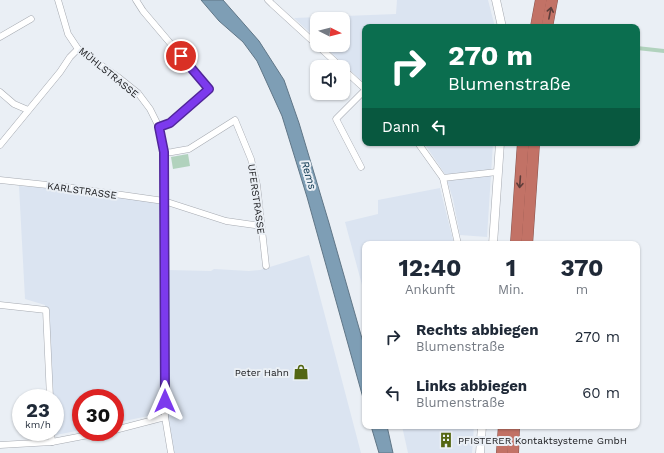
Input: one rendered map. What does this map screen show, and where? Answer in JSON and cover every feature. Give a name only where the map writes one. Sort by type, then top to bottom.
[{"type":"highway","points":[[537,24],[541,0]]},
{"type":"highway","points":[[548,24],[552,0]]},
{"type":"highway","points":[[516,241],[523,146]]},
{"type":"highway","points":[[527,241],[534,146]]},
{"type":"highway","points":[[502,453],[504,429]]},
{"type":"highway","points":[[513,453],[514,429]]},
{"type":"street","name":"MÜHLSTRASSE","points":[[58,0],[68,34],[78,48],[138,93],[150,109],[159,127],[164,152],[165,417],[171,453]]},
{"type":"street","points":[[136,0],[143,11],[209,89],[170,123],[159,127]]},
{"type":"street","points":[[268,0],[333,60]]},
{"type":"street","points":[[496,0],[501,24]]},
{"type":"street","points":[[0,37],[30,20]]},
{"type":"street","points":[[0,145],[78,48]]},
{"type":"street","points":[[350,75],[362,86]]},
{"type":"street","points":[[0,92],[14,104],[28,110]]},
{"type":"street","points":[[361,167],[336,119],[362,92]]},
{"type":"street","name":"UFERSTRASSE","points":[[164,152],[189,149],[235,120],[251,159],[257,185],[266,266]]},
{"type":"street","points":[[420,146],[443,178],[457,241]]},
{"type":"street","points":[[493,241],[500,146]]},
{"type":"street","points":[[443,178],[497,172]]},
{"type":"street","name":"KARLSTRASSE","points":[[0,180],[66,187],[164,201],[226,221],[261,226]]},
{"type":"street","points":[[0,305],[46,310],[50,389]]},
{"type":"street","points":[[124,428],[165,417]]},
{"type":"street","points":[[480,453],[482,429]]},
{"type":"street","points":[[0,445],[52,442],[72,438]]},
{"type":"shaded area","points":[[397,0],[488,0],[494,24],[362,24],[362,81],[350,70],[350,60],[339,60],[331,52],[350,52],[350,16],[396,14]]},
{"type":"shaded area","points":[[310,17],[310,33],[294,18]]},
{"type":"shaded area","points":[[426,146],[493,146],[487,237],[460,235],[453,199],[445,174]]},
{"type":"shaded area","points":[[19,186],[65,189],[167,203],[167,270],[260,270],[309,255],[361,453],[174,453],[167,412],[124,421],[124,389],[72,389],[72,432],[64,433],[64,389],[50,389],[45,305],[25,299]]},
{"type":"shaded area","points":[[440,188],[453,241],[362,241],[362,285],[345,222],[378,214],[378,200]]},
{"type":"shaded area","points":[[403,429],[474,429],[472,453],[408,453]]},
{"type":"green space","points":[[640,46],[664,49],[664,53],[640,50]]},
{"type":"green space","points":[[188,154],[190,166],[173,169],[171,157]]},
{"type":"water","name":"Rems","points":[[201,0],[223,0],[259,41],[284,80],[299,123],[362,338],[362,394],[307,197],[282,116],[257,61],[243,42],[219,21]]},
{"type":"water","points":[[372,429],[388,429],[393,453],[379,453]]},
{"type":"place","name":"Peter Hahn","points":[[301,372]]},
{"type":"place","name":"PFISTERER Kontaktsysteme GmbH","points":[[446,440]]},
{"type":"route","points":[[165,401],[164,152],[159,127],[170,123],[209,89],[181,56]]}]
